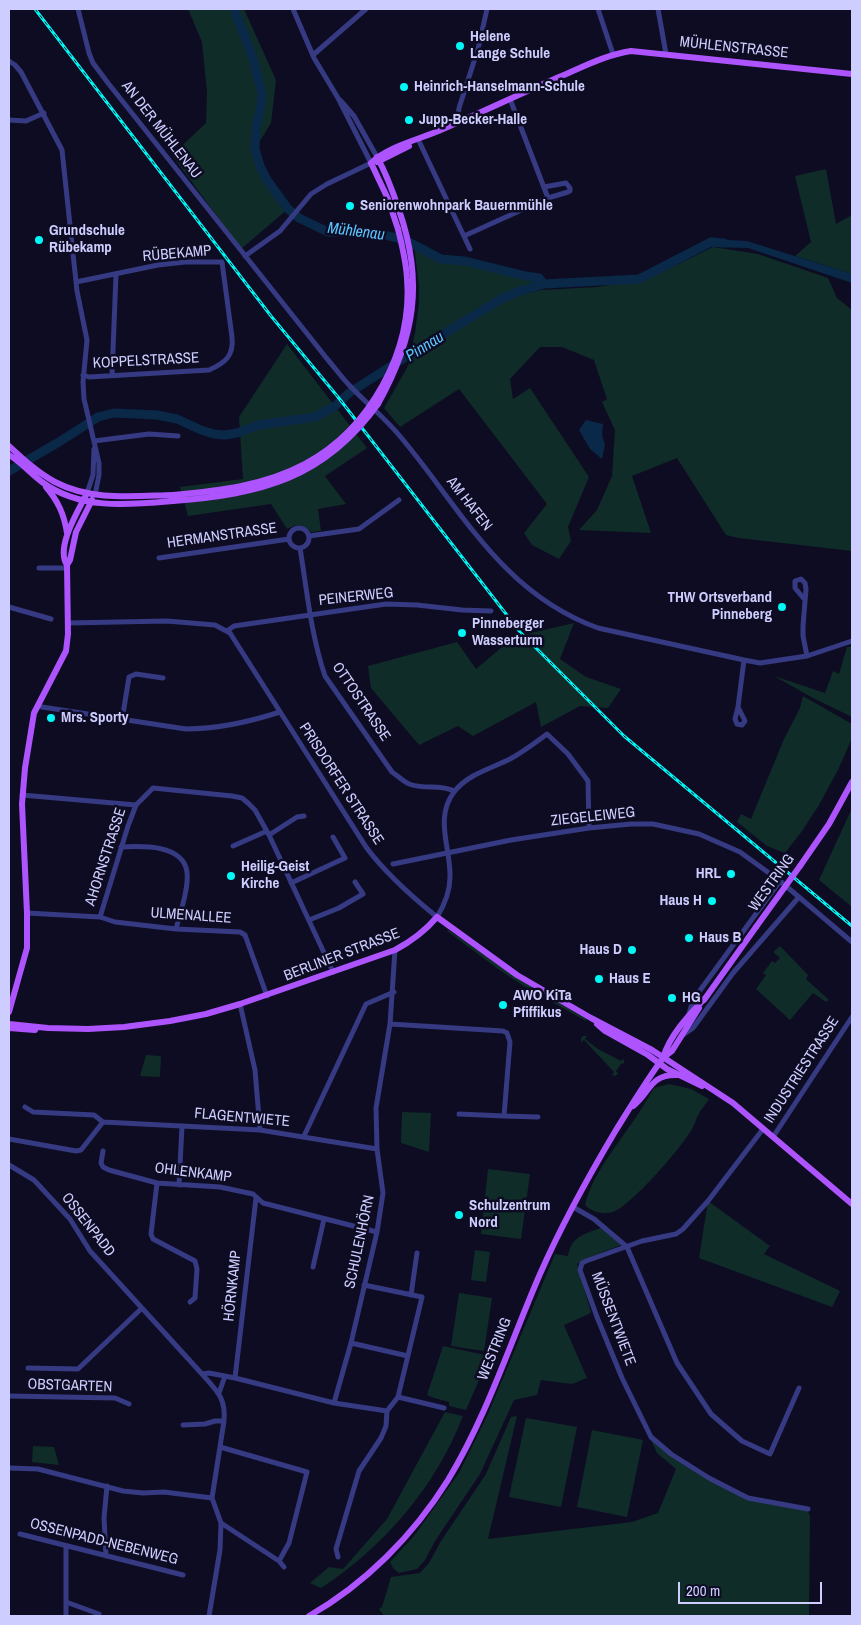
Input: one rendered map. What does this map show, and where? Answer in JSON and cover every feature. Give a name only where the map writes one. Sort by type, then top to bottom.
[{"type":"main road","name":"MÜHLENSTRASSE","points":[[371,163],[393,149],[418,140],[613,54],[631,51],[852,74]]},
{"type":"main road","points":[[42,482],[61,493],[91,503],[123,504],[226,490],[277,476],[304,465],[320,455],[344,435],[364,414],[390,370],[404,328],[406,312],[408,279],[401,228],[394,196],[378,159]]},
{"type":"main road","points":[[371,163],[401,228]]},
{"type":"main road","points":[[9,446],[14,456],[31,469],[62,485],[87,493],[95,495],[173,498]]},
{"type":"main road","points":[[31,469],[55,498],[62,510],[67,537]]},
{"type":"main road","points":[[9,1012],[26,948],[27,913],[22,795],[32,722],[38,705],[66,651],[68,623],[67,566],[64,560],[67,537],[87,493]]},
{"type":"main road","points":[[67,566],[76,532],[95,495]]},
{"type":"main road","name":"WESTRING","points":[[309,1616],[350,1589],[381,1562],[411,1530],[442,1490],[478,1422],[540,1275],[572,1207],[599,1158],[658,1064],[672,1052],[707,996],[829,824],[852,782]]},
{"type":"main road","name":"BERLINER STRASSE","points":[[9,1024],[48,1028],[104,1028],[152,1023],[206,1014],[266,996],[396,950],[424,932],[438,917]]},
{"type":"main road","name":"PRISDORFER STRASSE","points":[[438,917],[517,975],[590,1018],[652,1050],[719,1093],[850,1202]]},
{"type":"main road","name":"WESTRING","points":[[663,1058],[666,1048],[688,1016],[707,996]]},
{"type":"main road","name":"PRISDORFER STRASSE","points":[[590,1018],[605,1031],[648,1056],[658,1064],[719,1093]]},
{"type":"main road","name":"BERLINER STRASSE","points":[[9,1028],[31,1031],[48,1028]]},
{"type":"main road","points":[[628,1110],[639,1102],[654,1081],[667,1075],[678,1075]]},
{"type":"street","name":"AN DER MÜHLENAU","points":[[78,9],[89,53],[108,84],[245,256]]},
{"type":"street","points":[[293,9],[313,55],[338,98],[371,163]]},
{"type":"street","points":[[313,55],[366,9]]},
{"type":"street","points":[[459,122],[459,108],[478,49],[487,9]]},
{"type":"street","points":[[598,9],[613,54]]},
{"type":"street","points":[[658,9],[666,54]]},
{"type":"street","points":[[9,61],[19,68],[62,150],[76,282],[87,340],[83,390],[90,428],[97,450],[99,469],[98,487],[95,495]]},
{"type":"street","points":[[338,98],[354,116],[378,159]]},
{"type":"street","points":[[510,99],[548,198]]},
{"type":"street","points":[[9,120],[26,121],[44,113]]},
{"type":"street","points":[[418,140],[470,249]]},
{"type":"street","name":"MÜHLENSTRASSE","points":[[245,256],[280,231],[311,194],[371,163]]},
{"type":"street","points":[[464,236],[548,198],[570,191],[569,185],[566,183],[544,186]]},
{"type":"street","name":"AM HAFEN","points":[[245,256],[350,386],[398,434],[485,545],[518,581],[546,602],[581,622],[598,628],[760,663],[807,656],[852,641]]},
{"type":"street","name":"RÜBEKAMP","points":[[76,282],[173,264],[222,262]]},
{"type":"street","name":"KOPPELSTRASSE","points":[[84,376],[209,370],[224,362],[229,357],[233,346],[222,262]]},
{"type":"street","points":[[112,375],[116,275]]},
{"type":"street","points":[[94,441],[148,434],[178,436]]},
{"type":"street","points":[[87,493],[93,475],[94,441]]},
{"type":"street","name":"HERMANSTRASSE","points":[[300,548],[292,545],[289,539],[290,534],[296,529],[303,529],[309,536],[359,529],[399,500]]},
{"type":"street","points":[[300,548],[308,542],[309,536]]},
{"type":"street","name":"HERMANSTRASSE","points":[[159,558],[289,539]]},
{"type":"street","name":"OTTOSTRASSE","points":[[300,548],[320,661],[325,676],[392,772],[409,784],[446,787],[454,791]]},
{"type":"street","points":[[38,568],[67,566]]},
{"type":"street","points":[[805,600],[803,636],[807,656]]},
{"type":"street","name":"PEINERWEG","points":[[227,631],[234,626],[386,604],[490,612]]},
{"type":"street","points":[[9,607],[51,619]]},
{"type":"street","points":[[68,623],[168,621],[214,625],[227,631]]},
{"type":"street","name":"PRISDORFER STRASSE","points":[[227,631],[233,636],[346,818],[370,853],[397,883],[438,917]]},
{"type":"street","points":[[738,707],[744,660]]},
{"type":"street","points":[[122,720],[129,677],[136,674],[163,678]]},
{"type":"street","points":[[38,705],[186,730],[226,726],[280,712]]},
{"type":"street","points":[[454,791],[469,778],[509,760],[548,734],[568,754],[588,781],[589,828]]},
{"type":"street","points":[[22,795],[136,805],[153,788],[242,798],[255,810],[268,833],[333,972]]},
{"type":"street","name":"BERLINER STRASSE","points":[[438,917],[450,888],[444,836],[444,818],[454,791]]},
{"type":"street","name":"AHORNSTRASSE","points":[[100,917],[136,805]]},
{"type":"street","points":[[233,846],[268,833],[297,817],[304,816]]},
{"type":"street","name":"ZIEGELEIWEG","points":[[392,864],[511,840],[589,828],[653,824],[699,834],[740,852],[780,881],[852,942]]},
{"type":"street","points":[[291,883],[345,858],[333,837]]},
{"type":"street","points":[[121,847],[144,847],[166,850],[177,854],[183,862],[187,871],[186,882],[176,929]]},
{"type":"street","points":[[688,1016],[693,1000],[780,881]]},
{"type":"street","points":[[309,920],[339,908],[363,894],[355,882]]},
{"type":"street","points":[[682,1035],[693,1028],[743,961],[799,898]]},
{"type":"street","name":"ULMENALLEE","points":[[27,913],[100,917],[115,922],[176,929],[240,932],[245,935],[266,996]]},
{"type":"street","name":"SCHULENHÖRN","points":[[334,1403],[351,1343],[377,1232],[383,1193],[377,1149],[376,1108],[390,1024],[396,950]]},
{"type":"street","points":[[304,1136],[366,1004],[394,992]]},
{"type":"street","points":[[240,1004],[255,1070],[260,1130]]},
{"type":"street","name":"INDUSTRIESTRASSE","points":[[773,1137],[852,1016]]},
{"type":"street","points":[[390,1024],[503,1031],[507,1033],[510,1042],[504,1116]]},
{"type":"street","name":"FLAGENTWIETE","points":[[25,1107],[32,1112],[94,1115],[104,1122],[260,1130],[377,1149]]},
{"type":"street","points":[[460,1114],[538,1117]]},
{"type":"street","points":[[9,1138],[76,1151],[81,1150],[104,1122]]},
{"type":"street","points":[[179,1185],[182,1126]]},
{"type":"street","name":"MÜSSENTWIETE","points":[[763,1129],[708,1201],[676,1234],[642,1241],[582,1263],[580,1270],[622,1378],[651,1437],[709,1478],[748,1498],[808,1509]]},
{"type":"street","name":"OHLENKAMP","points":[[103,1151],[101,1163],[103,1167],[157,1183],[220,1187],[253,1194],[263,1203],[377,1232]]},
{"type":"street","name":"OSSENPADD","points":[[9,1165],[34,1180],[70,1220],[90,1251],[219,1393]]},
{"type":"street","points":[[157,1183],[152,1239],[195,1262],[198,1268],[195,1298],[190,1302]]},
{"type":"street","name":"HÖRNKAMP","points":[[235,1378],[256,1198]]},
{"type":"street","points":[[572,1207],[594,1219],[626,1247],[677,1363],[711,1414],[742,1441],[770,1454],[799,1388]]},
{"type":"street","points":[[313,1267],[324,1219]]},
{"type":"street","points":[[411,1295],[417,1253]]},
{"type":"street","points":[[338,1558],[336,1549],[359,1472],[381,1438],[386,1426],[387,1411],[398,1397],[422,1297],[364,1285]]},
{"type":"street","points":[[28,1368],[78,1369],[142,1308]]},
{"type":"street","points":[[351,1343],[408,1356]]},
{"type":"street","points":[[202,1374],[209,1373],[225,1376],[334,1403],[387,1411]]},
{"type":"street","points":[[209,1616],[220,1550],[222,1523],[212,1498],[224,1421],[223,1402],[219,1393],[225,1376]]},
{"type":"street","name":"OBSTGARTEN","points":[[9,1396],[115,1398],[129,1404]]},
{"type":"street","points":[[398,1397],[444,1408]]},
{"type":"street","points":[[183,1425],[224,1421]]},
{"type":"street","points":[[220,1447],[307,1472],[289,1543],[279,1561]]},
{"type":"street","points":[[9,1468],[38,1469],[123,1491],[142,1493],[164,1492],[212,1498]]},
{"type":"street","points":[[106,1556],[104,1518],[107,1486]]},
{"type":"street","points":[[222,1523],[279,1561],[284,1567]]},
{"type":"street","name":"OSSENPADD-NEBENWEG","points":[[20,1534],[183,1575]]},
{"type":"street","points":[[66,1546],[66,1616]]},
{"type":"street","points":[[66,1602],[99,1614]]},
{"type":"green space","points":[[188,9],[244,9],[276,80],[271,123],[255,149],[267,177],[288,209],[241,249],[172,155],[206,123],[207,92],[202,42]]},
{"type":"green space","points":[[826,169],[836,224],[852,215],[852,274],[795,256],[811,242],[795,176]]},
{"type":"green space","points":[[414,245],[441,259],[465,261],[539,278],[544,284],[520,291],[505,298],[541,290],[597,287],[634,281],[674,266],[713,247],[758,254],[828,278],[837,298],[852,310],[852,551],[726,535],[677,458],[632,476],[651,533],[579,530],[597,510],[612,476],[615,430],[602,402],[607,399],[594,360],[562,347],[540,347],[510,379],[513,399],[530,388],[589,477],[568,527],[571,541],[559,559],[532,545],[524,533],[547,504],[459,389],[400,427],[384,408],[408,366],[415,333],[419,286]]},
{"type":"green space","points":[[287,344],[367,448],[325,476],[346,504],[318,509],[321,531],[311,532],[300,525],[287,529],[271,504],[188,516],[180,487],[243,479],[239,417]]},
{"type":"green space","points":[[574,623],[560,659],[586,677],[621,689],[608,708],[580,706],[541,727],[536,702],[473,736],[458,726],[419,745],[371,688],[368,666],[457,642],[476,669],[514,637]]},
{"type":"green space","points":[[847,647],[852,647],[852,717],[774,676],[825,693],[833,671],[839,674]]},
{"type":"green space","points":[[803,696],[852,724],[852,738],[839,768],[819,805],[785,853],[767,846],[737,822],[741,814],[751,819],[784,739],[800,708]]},
{"type":"green space","points":[[852,808],[852,907],[819,880]]},
{"type":"green space","points":[[448,930],[516,976],[587,1019],[586,1021],[527,988],[498,969]]},
{"type":"green space","points":[[780,946],[808,975],[806,979],[829,1000],[826,1002],[813,993],[790,1020],[756,989],[766,975],[763,973],[772,961],[775,963],[780,958],[773,952]]},
{"type":"green space","points":[[583,1036],[587,1036],[585,1039],[598,1049],[621,1061],[624,1060],[624,1064],[622,1063],[616,1071],[618,1074],[612,1075],[614,1072],[584,1040],[581,1042]]},
{"type":"green space","points":[[146,1055],[161,1056],[160,1077],[140,1076]]},
{"type":"green space","points":[[669,1084],[691,1089],[709,1099],[699,1113],[687,1137],[656,1175],[632,1199],[613,1212],[605,1213],[591,1209],[585,1205],[592,1184],[603,1164],[636,1118],[654,1088]]},
{"type":"green space","points":[[402,1112],[431,1113],[429,1152],[401,1143]]},
{"type":"green space","points":[[488,1169],[530,1174],[521,1239],[481,1234]]},
{"type":"green space","points":[[708,1201],[770,1246],[764,1254],[840,1291],[832,1307],[699,1258]]},
{"type":"green space","points":[[601,1228],[621,1245],[577,1264],[591,1312],[564,1325],[587,1378],[572,1384],[541,1380],[537,1395],[514,1400],[480,1474],[435,1541],[425,1560],[417,1569],[399,1573],[390,1562],[414,1536],[459,1473],[488,1414],[555,1254],[568,1256],[572,1244],[576,1240],[584,1234]]},
{"type":"green space","points":[[475,1250],[490,1252],[486,1282],[471,1280]]},
{"type":"green space","points":[[459,1293],[492,1298],[484,1351],[451,1346]]},
{"type":"green space","points":[[443,1346],[489,1357],[466,1410],[449,1406],[449,1402],[427,1395]]},
{"type":"green space","points":[[445,1412],[463,1416],[439,1466],[406,1513],[366,1554],[344,1572],[321,1588],[310,1583],[329,1567],[343,1569],[387,1519]]},
{"type":"green space","points":[[517,1416],[488,1539],[632,1522],[658,1513],[676,1469],[657,1453],[650,1438],[670,1455],[747,1499],[808,1511],[810,1516],[809,1616],[384,1616],[379,1609],[382,1607],[391,1577],[420,1573],[429,1563],[441,1541],[486,1474],[511,1417]]},
{"type":"green space","points":[[526,1418],[577,1427],[561,1507],[509,1497]]},
{"type":"green space","points":[[592,1430],[643,1440],[627,1517],[577,1507]]},
{"type":"green space","points":[[33,1446],[54,1447],[59,1465],[32,1462]]},
{"type":"water","points":[[712,239],[747,241],[852,274],[852,283],[748,248],[713,247]]},
{"type":"water","points":[[586,420],[603,424],[602,435],[605,445],[602,459],[590,449],[579,430]]},
{"type":"waterway","name":"Mühlenau","points":[[234,9],[252,55],[262,93],[256,127],[255,149],[267,180],[288,209],[299,218],[328,232],[381,234],[405,240],[441,259],[465,261],[539,278],[544,284]]},
{"type":"waterway","name":"Pinnau","points":[[9,471],[98,417],[114,413],[157,415],[177,419],[214,434],[225,435],[259,425],[315,417],[334,407],[349,393],[388,368],[501,299],[544,284],[639,279],[711,242],[724,243]]},
{"type":"railway","points":[[35,9],[271,316],[338,397],[520,632],[624,736],[852,926]]},
{"type":"place","name":"Helene Lange Schule","points":[[460,46]]},
{"type":"place","name":"Heinrich-Hanselmann-Schule","points":[[404,87]]},
{"type":"place","name":"Jupp-Becker-Halle","points":[[409,120]]},
{"type":"place","name":"Seniorenwohnpark Bauernmühle","points":[[350,206]]},
{"type":"place","name":"Grundschule Rübekamp","points":[[39,240]]},
{"type":"place","name":"THW Ortsverband Pinneberg","points":[[782,607]]},
{"type":"place","name":"Pinneberger Wasserturm","points":[[462,633]]},
{"type":"place","name":"Mrs. Sporty","points":[[51,718]]},
{"type":"place","name":"HRL","points":[[731,874]]},
{"type":"place","name":"Heilig-Geist Kirche","points":[[231,876]]},
{"type":"place","name":"Haus H","points":[[712,901]]},
{"type":"place","name":"Haus B","points":[[689,938]]},
{"type":"place","name":"Haus D","points":[[632,950]]},
{"type":"place","name":"Haus E","points":[[599,979]]},
{"type":"place","name":"HG","points":[[672,998]]},
{"type":"place","name":"AWO KiTa Pfiffikus","points":[[503,1005]]},
{"type":"place","name":"Schulzentrum Nord","points":[[459,1215]]}]
